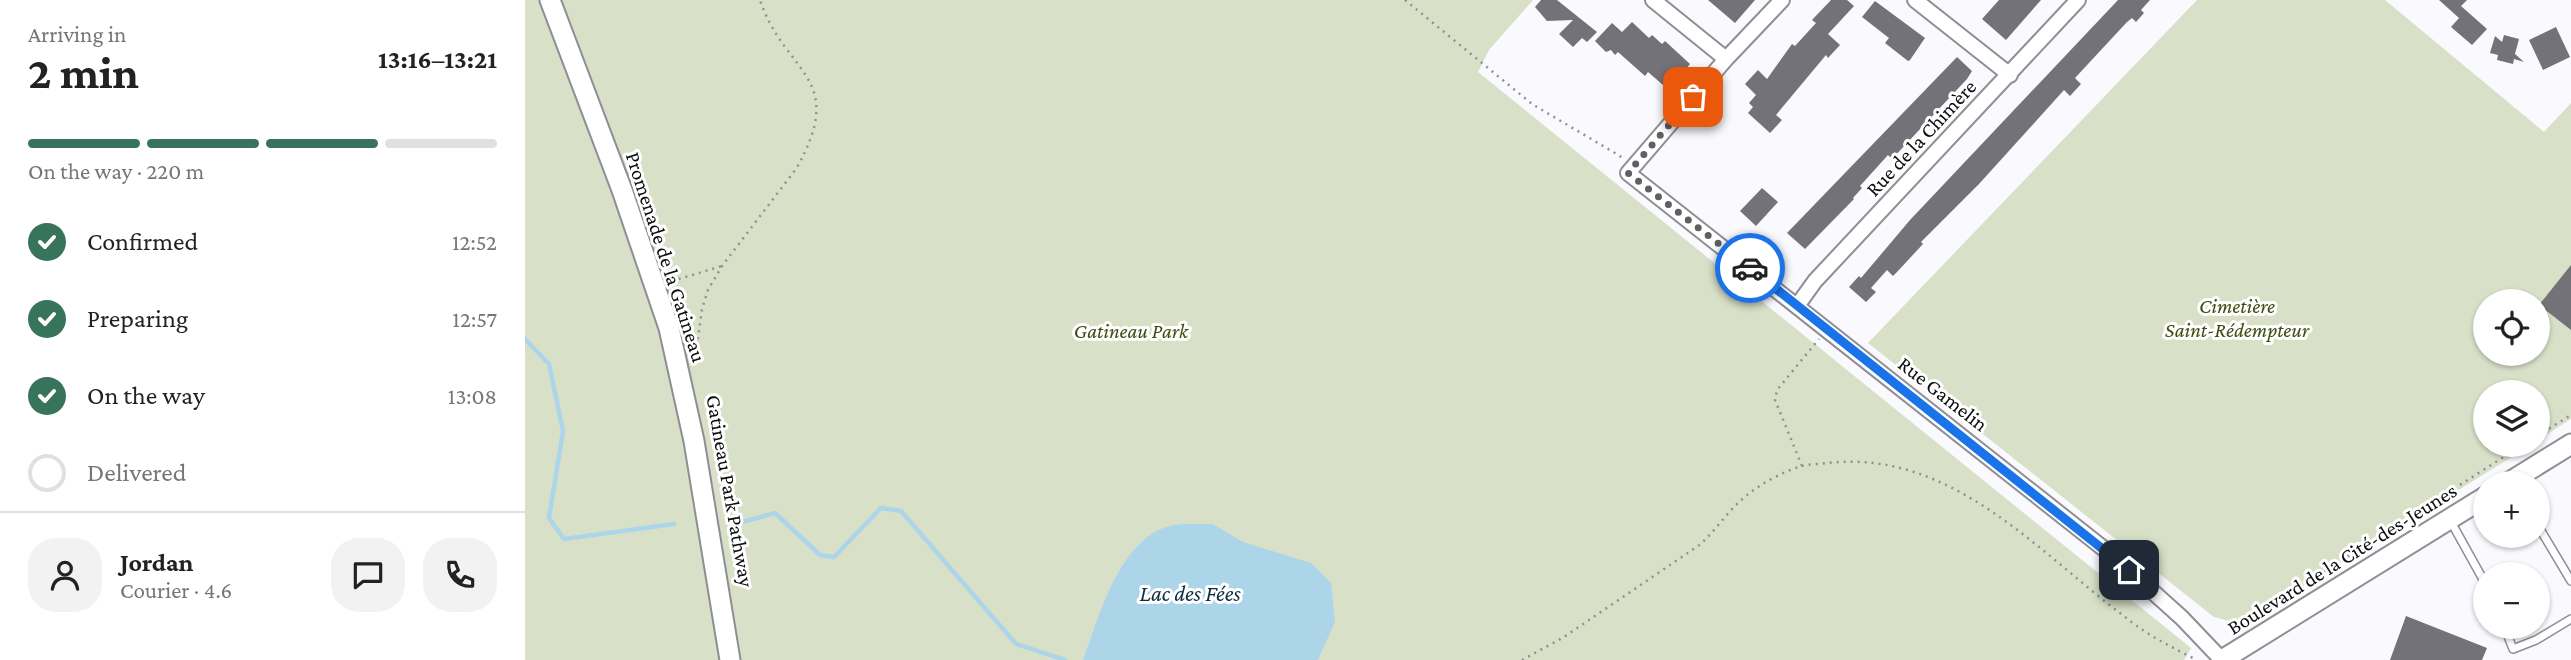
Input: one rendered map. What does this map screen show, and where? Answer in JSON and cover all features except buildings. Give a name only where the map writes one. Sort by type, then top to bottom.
[{"type":"street","name":"Promenade de la Gatineau","points":[[550,0],[589,98],[656,286],[676,355],[694,441],[730,660]]},
{"type":"street","points":[[1653,0],[1726,59]]},
{"type":"street","points":[[1628,173],[1726,59],[1781,0]]},
{"type":"street","points":[[1915,0],[2010,75]]},
{"type":"street","name":"Rue de la Chimère","points":[[1797,306],[1815,281],[2078,0]]},
{"type":"street","name":"Rue Gamelin","points":[[1628,173],[2113,556],[2182,618],[2222,660]]},
{"type":"street","points":[[2528,471],[2571,444]]},
{"type":"street","name":"Boulevard de la Cité-des-Jeunes","points":[[2222,660],[2473,505]]},
{"type":"lane","points":[[2450,519],[2474,562]]},
{"type":"lane","points":[[2550,545],[2571,580]]},
{"type":"lane","points":[[2550,632],[2571,619]]},
{"type":"lane","points":[[2509,639],[2513,649],[2538,639]]},
{"type":"path","name":"Gatineau Park Pathway","points":[[694,369],[702,309],[708,290],[722,265],[743,242],[796,169],[805,153],[817,116],[817,100],[811,83],[773,29],[760,0]]},
{"type":"path","points":[[1405,0],[1532,104],[1621,156],[1628,173]]},
{"type":"path","points":[[656,286],[722,265]]},
{"type":"path","points":[[1802,466],[1775,400],[1777,390],[1827,330]]},
{"type":"path","points":[[2550,428],[2571,415]]},
{"type":"path","points":[[2230,628],[2231,623],[2255,614],[2300,587],[2504,457]]},
{"type":"path","points":[[1522,660],[1564,637],[1698,546],[1746,496],[1802,466],[1874,461],[1912,470],[1949,485],[2008,523],[2126,619],[2160,642],[2193,658]]},
{"type":"green space","name":"Gatineau Park","points":[[525,0],[1533,0],[1489,50],[1478,72],[2191,648],[2184,660],[525,660]]},
{"type":"green space","name":"Cimetière Saint-Rédempteur","points":[[2197,0],[2385,0],[2544,132],[2571,103],[2571,419],[2550,432],[2550,380],[2473,380],[2473,457],[2512,457],[2489,471],[2473,471],[2473,481],[2256,616],[2229,621],[2214,617],[1868,343]]},
{"type":"water","name":"Lac des Fées","points":[[1213,524],[1243,542],[1311,563],[1331,583],[1335,622],[1318,660],[1083,660],[1115,579],[1139,544],[1155,532],[1174,525]]},
{"type":"waterway","points":[[525,339],[549,364],[563,431],[549,518],[564,539],[674,524]]},
{"type":"waterway","points":[[739,523],[775,513],[820,555],[834,557],[881,508],[901,511],[1016,644],[1065,660]]},
{"type":"way so far","points":[[1693,97],[1628,173],[1750,268]]},
{"type":"route","points":[[1750,268],[2129,570]]}]
